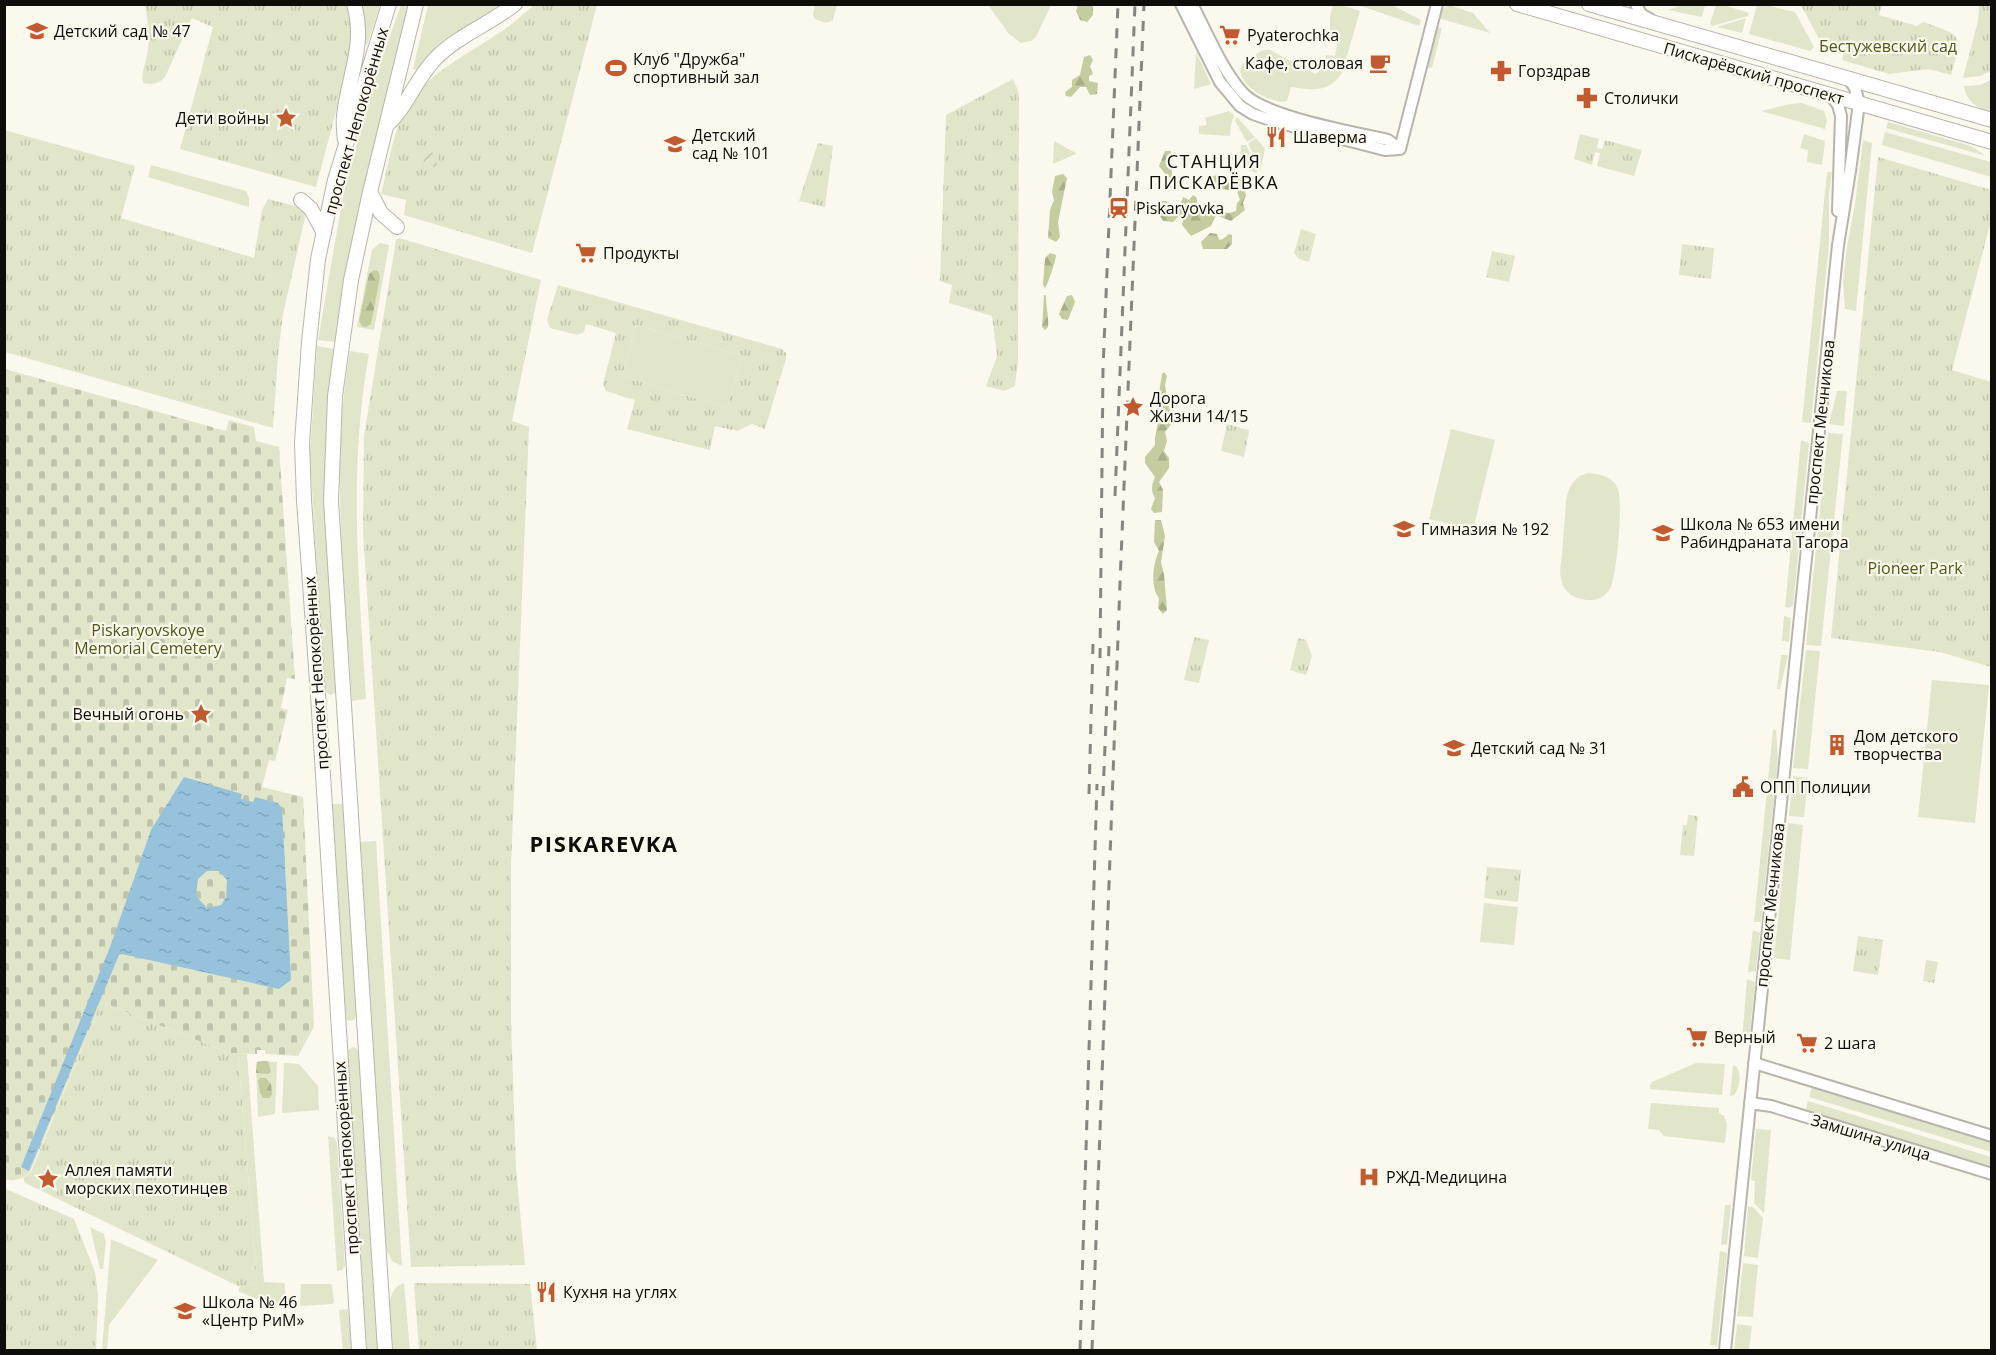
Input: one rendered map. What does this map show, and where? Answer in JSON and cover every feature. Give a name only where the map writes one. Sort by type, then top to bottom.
[{"type":"main road","points":[[346,148],[343,118],[360,39],[359,22],[354,4]]},
{"type":"main road","name":"проспект Непокорённых","points":[[359,1350],[302,443],[311,314],[324,233],[335,180],[389,4]]},
{"type":"main road","name":"проспект Непокорённых","points":[[385,1350],[331,501],[333,425],[351,280],[416,4]]},
{"type":"main road","points":[[386,126],[399,114],[416,83],[436,58],[515,4]]},
{"type":"main road","name":"Пискарёвский проспект","points":[[1517,4],[1992,142]]},
{"type":"main road","name":"Пискарёвский проспект","points":[[1589,4],[1992,120]]},
{"type":"main road","points":[[370,192],[381,213],[397,227]]},
{"type":"main road","points":[[301,200],[311,209],[324,233]]},
{"type":"main road","points":[[338,1035],[365,1033]]},
{"type":"street","points":[[1181,4],[1220,82],[1234,100],[1253,114],[1382,149],[1400,148]]},
{"type":"street","points":[[1192,4],[1231,76],[1251,100],[1278,113],[1388,140],[1400,148]]},
{"type":"street","points":[[1400,148],[1437,4]]},
{"type":"street","points":[[1636,4],[1641,14],[1664,26]]},
{"type":"street","name":"проспект Мечникова","points":[[1725,1350],[1838,245],[1858,103],[1855,88],[1849,79]]},
{"type":"street","name":"проспект Мечникова","points":[[1830,95],[1838,105],[1841,116],[1838,245]]},
{"type":"street","points":[[1754,1063],[1992,1136]]},
{"type":"street","name":"Замшина улица","points":[[1750,1103],[1771,1106],[1992,1174]]},
{"type":"green space","points":[[145,5],[347,5],[355,40],[316,187],[180,149],[213,27],[192,18],[165,77],[155,83],[143,83],[149,43]]},
{"type":"green space","points":[[362,5],[380,5],[367,45],[365,44],[365,20]]},
{"type":"green space","points":[[401,5],[409,5],[362,195],[335,342],[318,340],[344,191],[374,81]]},
{"type":"green space","points":[[428,5],[503,5],[446,41],[417,70],[413,69]]},
{"type":"green space","points":[[534,5],[597,5],[532,253],[404,215],[406,200],[381,194],[397,130],[414,96],[440,72],[500,33]]},
{"type":"green space","points":[[815,5],[837,5],[833,20],[826,23],[815,19],[813,14]]},
{"type":"green space","points":[[988,5],[1051,5],[1036,37],[1031,41],[1021,43],[1009,34]]},
{"type":"green space","points":[[1078,5],[1093,5],[1093,15],[1087,22],[1080,20],[1076,11]]},
{"type":"green space","points":[[1333,5],[1360,11],[1342,73],[1332,84],[1320,89],[1291,87],[1287,101],[1280,102],[1264,96],[1248,85],[1240,72],[1242,65],[1265,50],[1270,50],[1315,74],[1324,68],[1326,55],[1335,56],[1338,40],[1330,39],[1330,16]]},
{"type":"green space","points":[[1358,5],[1392,5],[1421,20],[1419,26]]},
{"type":"green space","points":[[1449,5],[1473,13],[1490,33],[1438,18],[1442,9]]},
{"type":"green space","points":[[1682,5],[1705,5],[1702,17],[1668,10]]},
{"type":"green space","points":[[1716,5],[1724,5],[1749,13],[1748,16],[1712,26],[1710,23]]},
{"type":"green space","points":[[1757,5],[1795,12],[1814,47],[1810,51],[1749,34]]},
{"type":"green space","name":"Бестужевский сад","points":[[1801,5],[1882,5],[1879,15],[1917,26],[1923,22],[1953,34],[1958,44],[1951,75],[1929,69],[1889,74],[1842,60],[1845,47],[1819,39]]},
{"type":"green space","name":"Бестужевский сад","points":[[1979,5],[1991,5],[1991,71],[1980,76],[1963,78],[1978,21]]},
{"type":"green space","points":[[1746,18],[1742,33],[1717,27]]},
{"type":"green space","points":[[1437,27],[1442,28],[1432,68],[1426,67]]},
{"type":"green space","points":[[1196,52],[1211,84],[1194,89]]},
{"type":"green space","points":[[1090,55],[1093,60],[1090,66],[1093,74],[1089,76],[1089,81],[1098,83],[1097,94],[1090,95],[1086,87],[1080,87],[1071,97],[1066,96],[1065,92],[1072,87],[1072,80],[1080,75],[1084,57]]},
{"type":"green space","points":[[1013,79],[1019,93],[1018,361],[1015,386],[1004,391],[986,386],[997,356],[992,316],[949,303],[952,285],[940,281],[946,115]]},
{"type":"green space","points":[[1991,80],[1991,112],[1973,103],[1967,96],[1964,86],[1980,85]]},
{"type":"green space","points":[[1802,103],[1824,111],[1827,120],[1825,129],[1761,111],[1790,104]]},
{"type":"green space","points":[[1229,111],[1234,115],[1230,136],[1199,134],[1199,126],[1207,125],[1205,118]]},
{"type":"green space","points":[[1237,117],[1255,137],[1247,142],[1235,121]]},
{"type":"green space","points":[[1888,122],[1971,146],[1986,156],[1886,128]]},
{"type":"green space","points":[[4,130],[135,166],[121,218],[254,258],[262,210],[268,199],[307,209],[283,314],[273,428],[5,352]]},
{"type":"green space","points":[[1885,132],[1991,162],[1991,177],[1882,145]]},
{"type":"green space","points":[[1580,134],[1599,139],[1597,148],[1602,149],[1605,140],[1642,150],[1634,176],[1597,166],[1600,153],[1595,152],[1592,165],[1574,159]]},
{"type":"green space","points":[[1804,134],[1825,141],[1822,165],[1807,162],[1808,150],[1800,148]]},
{"type":"green space","points":[[1256,138],[1265,149],[1260,172],[1259,164],[1248,144]]},
{"type":"green space","points":[[1863,140],[1872,143],[1856,311],[1845,309],[1843,282]]},
{"type":"green space","points":[[1054,141],[1076,153],[1076,154],[1053,164]]},
{"type":"green space","points":[[818,143],[833,146],[825,207],[799,201]]},
{"type":"green space","points":[[1241,145],[1246,145],[1257,166],[1257,173],[1240,167],[1241,161],[1228,160],[1228,155],[1240,156]]},
{"type":"green space","points":[[427,151],[439,155],[436,167],[423,164]]},
{"type":"green space","points":[[1165,151],[1171,151],[1172,177],[1169,179],[1159,166]]},
{"type":"green space","name":"Pioneer Park","points":[[1878,157],[1991,190],[1991,221],[1952,370],[1991,382],[1991,667],[1940,652],[1831,638]]},
{"type":"green space","points":[[151,165],[246,191],[249,207],[148,177]]},
{"type":"green space","points":[[1827,172],[1832,172],[1829,194],[1829,244],[1811,423],[1802,422]]},
{"type":"green space","points":[[1063,174],[1067,178],[1058,222],[1060,237],[1056,242],[1048,238],[1050,210],[1054,200],[1052,192],[1055,176]]},
{"type":"green space","points":[[1222,174],[1229,181],[1241,177],[1244,179],[1245,210],[1231,221],[1216,215],[1211,226],[1191,236],[1182,225],[1184,216],[1179,216],[1173,222],[1163,221],[1160,216],[1162,201],[1166,201],[1172,207],[1181,203],[1183,197],[1189,200],[1193,195],[1197,198],[1197,209],[1229,213],[1236,211],[1240,200],[1237,191],[1222,189],[1221,185],[1205,183],[1206,178]]},
{"type":"green space","points":[[1301,229],[1316,234],[1309,262],[1299,259],[1294,253]]},
{"type":"green space","points":[[1210,233],[1217,234],[1219,240],[1229,234],[1232,235],[1232,244],[1227,249],[1203,249],[1201,242]]},
{"type":"green space","points":[[399,238],[541,280],[512,421],[529,427],[511,865],[511,1020],[516,1168],[525,1265],[411,1267],[363,532],[364,436],[396,240]]},
{"type":"green space","points":[[380,243],[389,245],[374,330],[357,327],[372,250]]},
{"type":"green space","points":[[1682,244],[1714,248],[1711,279],[1679,275]]},
{"type":"green space","points":[[1492,251],[1515,256],[1509,282],[1486,277]]},
{"type":"green space","points":[[1050,253],[1056,255],[1056,258],[1045,288],[1043,285],[1045,258]]},
{"type":"green space","points":[[374,270],[378,271],[380,277],[371,324],[366,327],[362,326],[359,321],[369,274]]},
{"type":"green space","points":[[558,285],[782,349],[786,353],[786,359],[765,429],[752,424],[737,431],[715,426],[710,450],[627,429],[635,400],[606,391],[603,384],[616,333],[586,324],[584,332],[577,335],[550,328],[547,320]],"holes":[[[636,325],[743,356],[727,408],[622,376]]]},
{"type":"green space","points":[[1044,295],[1046,296],[1048,319],[1048,327],[1045,330],[1042,327]]},
{"type":"green space","points":[[1072,295],[1075,302],[1068,320],[1062,319],[1059,314],[1067,296]]},
{"type":"green space","points":[[636,325],[743,356],[727,408],[622,376]]},
{"type":"green space","points":[[317,346],[334,349],[328,407],[325,499],[337,688],[336,692],[331,695],[324,689],[310,454]]},
{"type":"green space","points":[[350,351],[369,354],[359,440],[357,483],[358,569],[366,699],[352,701],[343,570],[340,481],[344,394]]},
{"type":"green space","name":"Piskaryovskoye Memorial Cemetery","points":[[5,369],[226,431],[229,420],[254,427],[256,441],[279,447],[295,679],[287,678],[281,708],[288,710],[275,761],[269,760],[262,787],[303,797],[314,1027],[298,1056],[265,1054],[265,1050],[257,1050],[257,1054],[229,1053],[101,1002],[30,1172],[15,1180],[5,1179]]},
{"type":"green space","points":[[1164,372],[1167,376],[1165,385],[1172,423],[1165,432],[1167,441],[1164,451],[1169,458],[1169,468],[1159,482],[1163,490],[1162,512],[1154,513],[1151,509],[1155,498],[1152,487],[1155,477],[1145,463],[1145,457],[1155,445],[1161,406],[1159,393]]},
{"type":"green space","points":[[1837,391],[1847,391],[1844,426],[1829,424]]},
{"type":"green space","points":[[1227,424],[1248,430],[1244,457],[1221,451]]},
{"type":"green space","points":[[1451,429],[1495,440],[1473,530],[1429,519]]},
{"type":"green space","points":[[1828,433],[1843,434],[1821,646],[1806,645]]},
{"type":"green space","points":[[1801,440],[1809,443],[1793,606],[1789,608],[1785,607]]},
{"type":"green space","points":[[1588,473],[1601,475],[1613,481],[1618,489],[1620,508],[1613,582],[1606,594],[1594,600],[1578,598],[1570,594],[1562,584],[1560,573],[1567,496],[1575,480]]},
{"type":"green space","points":[[1155,520],[1161,520],[1165,536],[1161,562],[1167,610],[1163,614],[1158,608],[1159,598],[1153,581],[1159,551],[1154,542]]},
{"type":"green space","points":[[1784,616],[1791,618],[1789,642],[1782,641]]},
{"type":"green space","points":[[1194,637],[1209,640],[1199,683],[1184,680]]},
{"type":"green space","points":[[1298,638],[1306,640],[1312,656],[1306,675],[1290,670]]},
{"type":"green space","points":[[1806,650],[1820,651],[1808,769],[1793,768]]},
{"type":"green space","points":[[1781,655],[1788,655],[1780,689],[1777,689]]},
{"type":"green space","points":[[1932,680],[1989,685],[1975,823],[1918,817]]},
{"type":"green space","points":[[1773,729],[1776,730],[1778,758],[1761,922],[1754,922]]},
{"type":"green space","points":[[1793,776],[1808,778],[1804,817],[1789,816]]},
{"type":"green space","points":[[332,804],[343,804],[356,1015],[351,1021],[345,1016]]},
{"type":"green space","points":[[1688,815],[1698,816],[1694,856],[1680,855],[1683,825],[1687,825]]},
{"type":"green space","points":[[1788,823],[1803,825],[1790,960],[1774,958]]},
{"type":"green space","points":[[376,841],[402,1266],[392,1261],[386,1249],[360,842]]},
{"type":"green space","points":[[1487,867],[1521,870],[1518,902],[1484,898]]},
{"type":"green space","points":[[1484,903],[1518,907],[1514,945],[1480,942]]},
{"type":"green space","points":[[1753,930],[1760,933],[1756,971],[1748,972]]},
{"type":"green space","points":[[1858,936],[1883,940],[1878,975],[1853,971]]},
{"type":"green space","points":[[1926,960],[1938,962],[1934,983],[1923,981]]},
{"type":"green space","points":[[1747,979],[1755,982],[1749,1041],[1742,1040]]},
{"type":"green space","points":[[101,1002],[229,1053],[238,1053],[257,1283],[240,1287],[25,1183],[23,1178],[31,1172]]},
{"type":"green space","points":[[352,1047],[359,1052],[378,1350],[367,1350],[347,1051]]},
{"type":"green space","points":[[238,1053],[247,1054],[264,1282],[285,1283],[285,1297],[292,1298],[292,1305],[266,1303],[238,1291],[240,1287],[257,1283]]},
{"type":"green space","points":[[261,1061],[277,1062],[275,1114],[258,1117],[256,1065]]},
{"type":"green space","points":[[268,1061],[271,1072],[256,1073],[257,1062]]},
{"type":"green space","points":[[284,1063],[299,1064],[318,1086],[319,1110],[282,1113]]},
{"type":"green space","points":[[1696,1063],[1725,1064],[1722,1095],[1650,1089],[1652,1082]]},
{"type":"green space","points":[[1733,1065],[1738,1069],[1739,1081],[1738,1089],[1734,1095],[1730,1096]]},
{"type":"green space","points":[[260,1078],[266,1078],[271,1084],[272,1095],[269,1098],[263,1098],[260,1093],[258,1081]]},
{"type":"green space","points":[[1812,1086],[1991,1141],[1991,1152],[1809,1097]]},
{"type":"green space","points":[[1808,1101],[1991,1157],[1991,1169],[1805,1112]]},
{"type":"green space","points":[[1651,1103],[1719,1108],[1719,1113],[1724,1116],[1727,1123],[1725,1143],[1664,1136],[1659,1130],[1648,1129]]},
{"type":"green space","points":[[1756,1129],[1771,1130],[1764,1213],[1754,1203],[1755,1181],[1751,1180]]},
{"type":"green space","points":[[328,1136],[337,1142],[345,1266],[342,1270],[337,1271]]},
{"type":"green space","points":[[4,1188],[74,1219],[95,1272],[98,1295],[96,1350],[5,1350]]},
{"type":"green space","points":[[1725,1205],[1731,1205],[1727,1244],[1721,1245]]},
{"type":"green space","points":[[1748,1206],[1753,1207],[1763,1218],[1758,1258],[1744,1256]]},
{"type":"green space","points":[[90,1227],[104,1234],[106,1242],[103,1269],[100,1269]]},
{"type":"green space","points":[[111,1239],[158,1260],[109,1325],[107,1350],[102,1350]]},
{"type":"green space","points":[[1720,1251],[1727,1253],[1717,1346],[1710,1345]]},
{"type":"green space","points":[[1743,1263],[1758,1265],[1753,1317],[1737,1316]]},
{"type":"green space","points":[[404,1283],[410,1350],[393,1350],[390,1302],[397,1287]]},
{"type":"green space","points":[[414,1283],[530,1284],[537,1350],[419,1350]]},
{"type":"green space","points":[[301,1284],[332,1285],[334,1302],[300,1306]]},
{"type":"green space","points":[[348,1309],[352,1350],[343,1350],[339,1310]]},
{"type":"green space","points":[[1737,1324],[1752,1326],[1749,1350],[1734,1350]]},
{"type":"water","points":[[184,777],[242,794],[241,799],[253,802],[255,797],[278,803],[282,808],[291,980],[279,989],[119,955],[29,1171],[21,1167],[110,947],[151,830]],"holes":[[[207,871],[219,871],[227,880],[226,897],[221,905],[207,908],[196,896],[198,879]]]},
{"type":"railway","points":[[1100,658],[1103,369],[1118,4]]},
{"type":"railway","points":[[1115,496],[1135,4]]},
{"type":"railway","points":[[1092,1350],[1144,4]]},
{"type":"railway","points":[[1089,794],[1093,644]]},
{"type":"railway","points":[[1103,796],[1109,646]]},
{"type":"railway","points":[[1080,1350],[1097,784]]},
{"type":"place","name":"Детский сад № 47","points":[[37,31]]},
{"type":"place","name":"Pyaterochka","points":[[1230,35]]},
{"type":"place","name":"Кафе, столовая","points":[[1380,63]]},
{"type":"place","name":"Клуб \"Дружба\" спортивный зал","points":[[616,68]]},
{"type":"place","name":"Горздрав","points":[[1501,71]]},
{"type":"place","name":"Столички","points":[[1587,98]]},
{"type":"place","name":"Дети войны","points":[[286,118]]},
{"type":"place","name":"Шаверма","points":[[1276,137]]},
{"type":"place","name":"Детский сад № 101","points":[[675,144]]},
{"type":"place","name":"Piskaryovka","points":[[1119,208]]},
{"type":"place","name":"Продукты","points":[[586,253]]},
{"type":"place","name":"Дорога Жизни 14/15","points":[[1133,407]]},
{"type":"place","name":"Гимназия № 192","points":[[1404,529]]},
{"type":"place","name":"Школа № 653 имени Рабиндраната Тагора","points":[[1663,533]]},
{"type":"place","name":"Вечный огонь","points":[[201,714]]},
{"type":"place","name":"Дом детского творчества","points":[[1837,745]]},
{"type":"place","name":"Детский сад № 31","points":[[1454,748]]},
{"type":"place","name":"ОПП Полиции","points":[[1743,787]]},
{"type":"place","name":"Верный","points":[[1697,1037]]},
{"type":"place","name":"2 шага","points":[[1807,1043]]},
{"type":"place","name":"РЖД-Медицина","points":[[1369,1177]]},
{"type":"place","name":"Аллея памяти морских пехотинцев","points":[[48,1179]]},
{"type":"place","name":"Кухня на углях","points":[[546,1292]]},
{"type":"place","name":"Школа № 46 «Центр РиМ»","points":[[185,1311]]},
{"type":"district","name":"СТАНЦИЯ ПИСКАРЁВКА","points":[[1214,172]]},
{"type":"district","name":"PISKAREVKA","points":[[604,844]]}]
